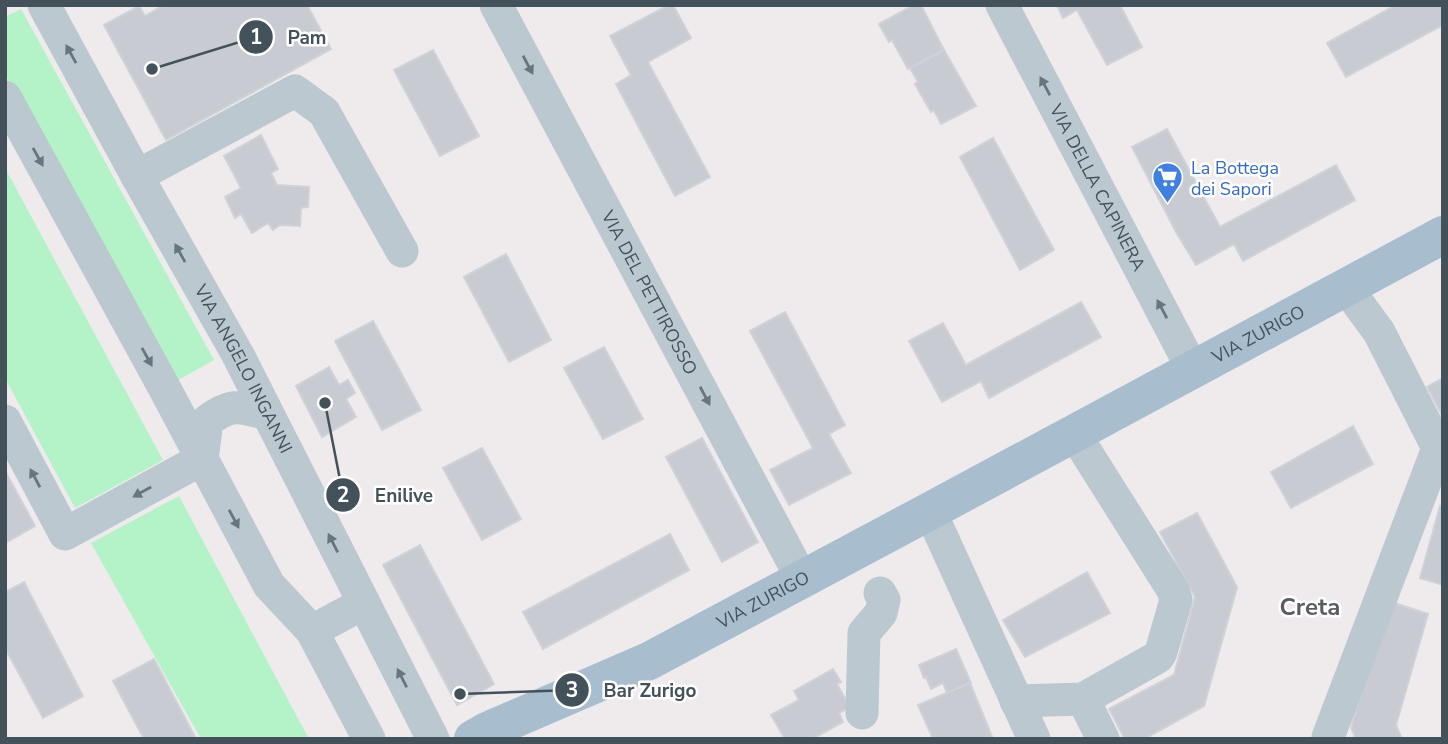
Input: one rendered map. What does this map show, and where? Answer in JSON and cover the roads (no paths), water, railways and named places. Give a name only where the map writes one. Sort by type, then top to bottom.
[{"type":"main road","name":"VIA ZURIGO","points":[[473,739],[634,669],[1443,234]]},
{"type":"main road","name":"VIA ZURIGO","points":[[530,739],[634,669]]},
{"type":"street","name":"VIA ANGELO INGANNI","points":[[44,5],[238,355],[433,739]]},
{"type":"street","name":"VIA DEL PETTIROSSO","points":[[496,5],[802,579]]},
{"type":"street","name":"VIA DELLA CAPINERA","points":[[1002,5],[1193,370]]},
{"type":"street","points":[[137,176],[295,91],[324,112],[402,251]]},
{"type":"street","points":[[5,97],[269,585],[312,631],[369,739]]},
{"type":"street","points":[[1329,739],[1438,448],[1379,332],[1346,287]]},
{"type":"street","points":[[165,389],[193,401],[214,398],[231,381],[238,355]]},
{"type":"street","points":[[202,459],[207,421],[221,410],[241,407],[267,414]]},
{"type":"street","points":[[5,421],[65,534],[202,459]]},
{"type":"street","points":[[1016,701],[1083,699],[1158,657],[1176,600],[1173,590],[1074,433]]},
{"type":"street","points":[[930,511],[1034,739]]},
{"type":"street","points":[[862,713],[864,633],[881,613],[884,600],[880,593]]},
{"type":"street","points":[[312,631],[364,603]]},
{"type":"street","points":[[1083,699],[1103,739]]},
{"type":"place","name":"Pam","points":[[152,69]]},
{"type":"place","name":"La Bottega dei Sapori","points":[[1168,205]]},
{"type":"place","name":"Enilive","points":[[325,403]]},
{"type":"place","name":"Bar Zurigo","points":[[460,694]]},
{"type":"district","name":"Creta","points":[[1310,607]]}]
